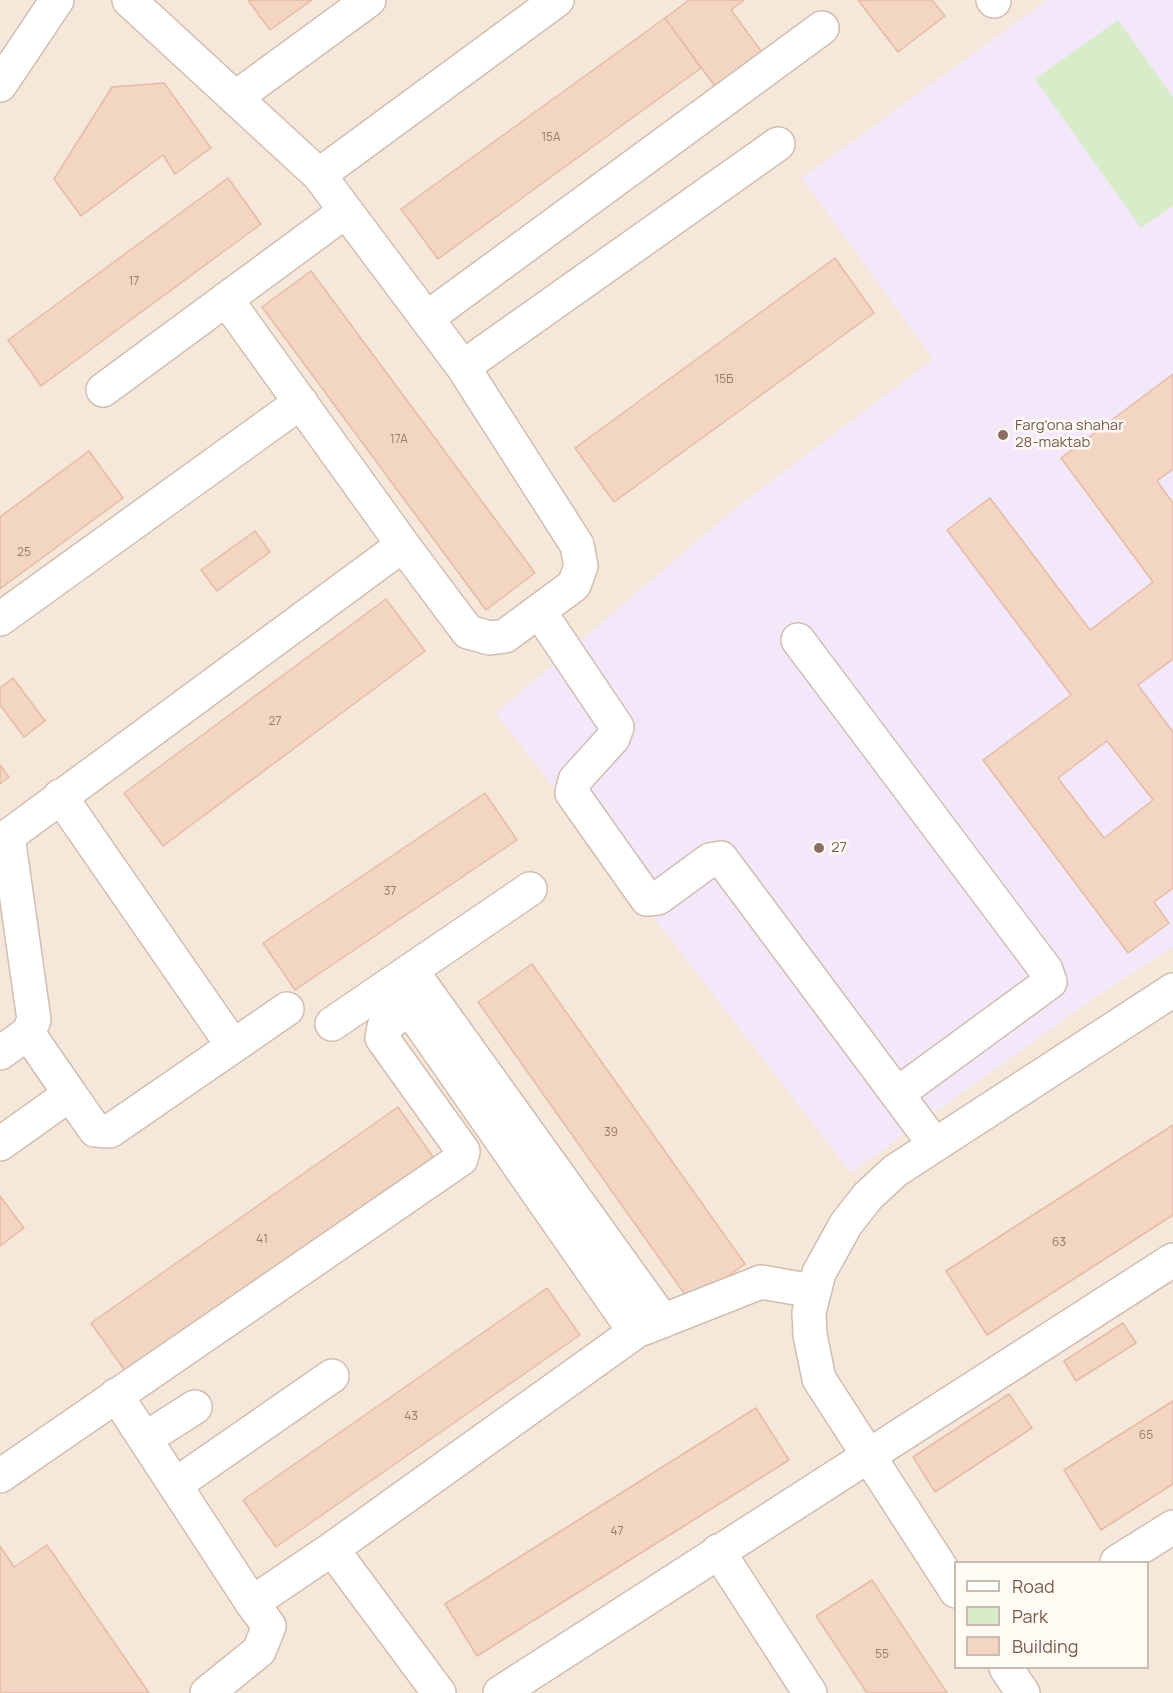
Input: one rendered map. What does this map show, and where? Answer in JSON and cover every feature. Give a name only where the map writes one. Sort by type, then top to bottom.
[{"type":"street","points":[[2,78],[57,0]]},
{"type":"street","points":[[129,0],[319,175],[463,367],[577,545],[581,566],[574,585],[505,636],[490,638],[468,632],[226,299]]},
{"type":"street","points":[[235,98],[369,0]]},
{"type":"street","points":[[319,175],[557,0]]},
{"type":"street","points":[[427,318],[822,28]]},
{"type":"street","points":[[463,367],[778,144]]},
{"type":"street","points":[[103,390],[346,211]]},
{"type":"street","points":[[0,619],[301,402]]},
{"type":"street","points":[[0,1053],[28,1033],[34,1020],[4,839],[60,795],[403,545]]},
{"type":"street","points":[[539,611],[617,727],[613,738],[574,780],[572,793],[646,899],[657,898],[710,860],[721,858],[935,1145]]},
{"type":"street","points":[[798,640],[1046,970],[1050,982],[897,1094]]},
{"type":"street","points":[[60,795],[233,1046]]},
{"type":"street","points":[[332,1024],[404,987],[530,889]]},
{"type":"street","points":[[404,987],[649,1327]]},
{"type":"street","points":[[0,1476],[461,1159],[463,1151],[381,1038],[404,987]]},
{"type":"street","points":[[954,1588],[819,1379],[810,1335],[809,1312],[813,1291],[827,1256],[846,1224],[868,1196],[895,1171],[1173,990]]},
{"type":"street","points":[[28,1033],[95,1130],[110,1131],[287,1009]]},
{"type":"street","points":[[0,1144],[70,1094]]},
{"type":"street","points":[[500,1693],[1173,1260]]},
{"type":"street","points":[[252,1603],[649,1327],[761,1282],[813,1291]]},
{"type":"street","points":[[175,1485],[332,1376]]},
{"type":"street","points":[[116,1395],[269,1626],[259,1651],[207,1693]]},
{"type":"street","points":[[145,1439],[195,1407]]},
{"type":"street","points":[[1120,1561],[1173,1527]]},
{"type":"street","points":[[332,1549],[439,1693]]},
{"type":"street","points":[[718,1551],[810,1693]]},
{"type":"street","points":[[1007,1669],[1023,1693]]},
{"type":"shaded area","points":[[0,0],[1173,0],[1173,1693],[0,1693]]},
{"type":"shaded area","name":"Farg'ona shahar 28-maktab","points":[[1047,0],[1173,0],[1173,947],[1094,998],[851,1173],[496,713],[732,511],[933,359],[802,178]]},
{"type":"green space","points":[[1118,20],[1173,97],[1173,206],[1141,228],[1035,79]]},
{"type":"building","points":[[248,0],[312,0],[270,30]]},
{"type":"building","points":[[689,0],[744,0],[731,10],[764,55],[717,89],[665,18]]},
{"type":"building","points":[[858,0],[932,0],[945,16],[898,52]]},
{"type":"building","points":[[665,18],[701,68],[438,259],[401,209]]},
{"type":"building","points":[[164,83],[211,148],[175,174],[163,155],[81,216],[54,179],[112,87]]},
{"type":"building","points":[[228,178],[261,224],[41,386],[8,340]]},
{"type":"building","points":[[835,258],[874,313],[614,502],[575,448]]},
{"type":"building","points":[[311,271],[535,573],[486,610],[262,307]]},
{"type":"building","points":[[1173,374],[1173,469],[1157,481],[1173,503],[1173,659],[1138,685],[1173,732],[1173,888],[1154,902],[1169,923],[1128,953],[983,760],[1071,695],[947,530],[990,498],[1090,630],[1153,582],[1061,458]],"holes":[[[1107,741],[1153,800],[1104,838],[1058,778]]]},
{"type":"building","points":[[89,451],[123,498],[0,589],[0,517]]},
{"type":"building","points":[[255,531],[270,552],[217,591],[201,570]]},
{"type":"building","points":[[386,599],[425,651],[163,846],[124,793]]},
{"type":"building","points":[[13,678],[45,721],[24,737],[0,705],[0,688]]},
{"type":"building","points":[[0,765],[9,777],[0,784]]},
{"type":"building","points":[[485,793],[517,840],[295,990],[263,943]]},
{"type":"building","points":[[532,964],[745,1264],[691,1303],[478,1002]]},
{"type":"building","points":[[398,1107],[433,1157],[126,1372],[91,1323]]},
{"type":"building","points":[[1173,1125],[1173,1215],[987,1335],[946,1271]]},
{"type":"building","points":[[0,1196],[24,1228],[0,1246]]},
{"type":"building","points":[[547,1288],[580,1335],[276,1547],[243,1500]]},
{"type":"building","points":[[1123,1323],[1136,1343],[1076,1381],[1064,1361]]},
{"type":"building","points":[[1009,1394],[1032,1428],[935,1492],[913,1457]]},
{"type":"building","points":[[1173,1401],[1173,1484],[1101,1530],[1064,1470]]},
{"type":"building","points":[[756,1408],[789,1460],[477,1656],[445,1604]]},
{"type":"building","points":[[47,1545],[149,1693],[0,1693],[0,1546],[14,1567]]},
{"type":"building","points":[[872,1580],[947,1693],[867,1693],[816,1616]]},
{"type":"place","name":"Farg'ona shahar 28-maktab","points":[[1003,435]]},
{"type":"place","name":"27","points":[[819,848]]}]
